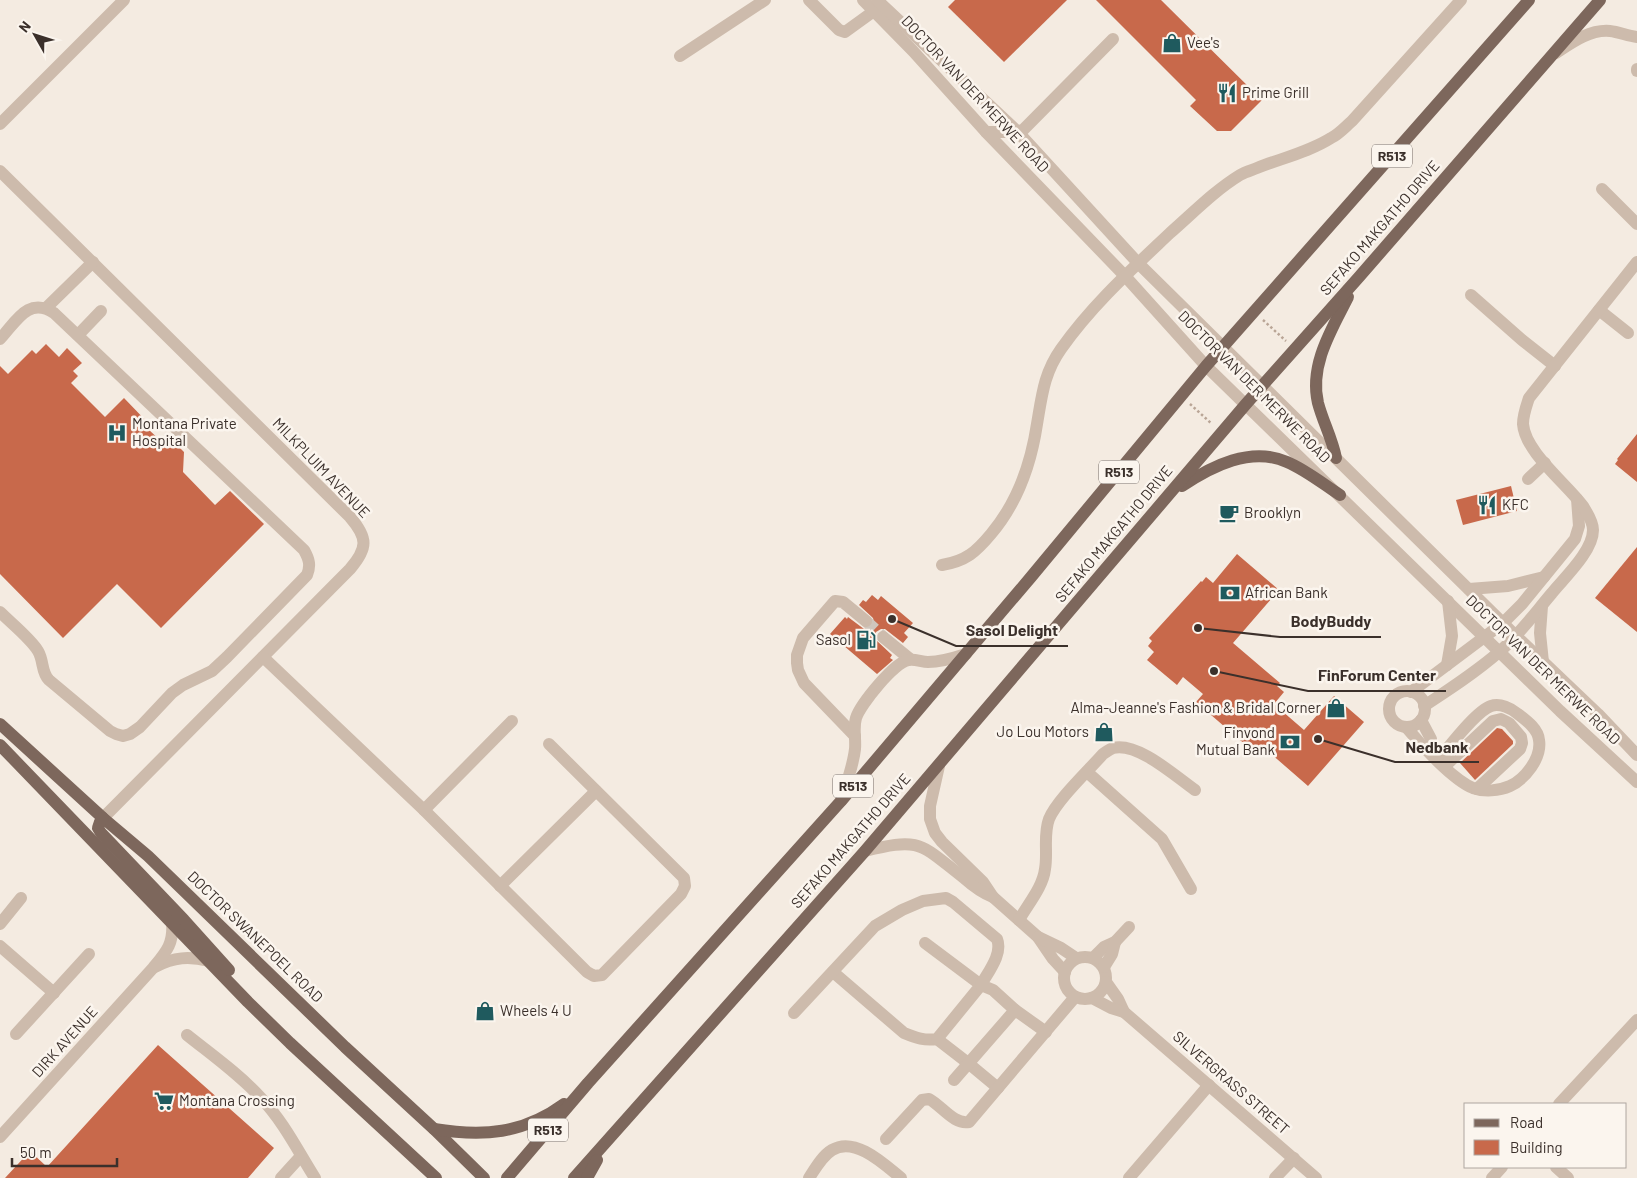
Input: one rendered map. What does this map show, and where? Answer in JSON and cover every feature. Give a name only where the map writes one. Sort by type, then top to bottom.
[{"type":"main road","name":"R513","points":[[507,1178],[588,1083],[841,801],[1206,366],[1529,0]]},
{"type":"main road","name":"SEFAKO MAKGATHO DRIVE","points":[[574,1178],[865,851],[1246,404],[1600,0]]},
{"type":"main road","points":[[1336,458],[1334,444],[1317,398],[1318,370],[1328,336],[1359,277]]},
{"type":"main road","points":[[1169,494],[1213,468],[1239,459],[1264,456],[1290,463],[1340,495]]},
{"type":"main road","name":"DOCTOR SWANEPOEL ROAD","points":[[0,724],[103,818],[148,856],[345,1047],[484,1178]]},
{"type":"main road","points":[[0,745],[263,1017],[436,1178]]},
{"type":"main road","points":[[103,818],[98,828],[101,834],[184,920],[240,983],[254,1000],[263,1017]]},
{"type":"main road","points":[[434,1129],[459,1133],[487,1134],[524,1126],[551,1113],[588,1083]]},
{"type":"main road","points":[[587,1178],[623,1123]]},
{"type":"street","points":[[0,124],[124,0]]},
{"type":"street","points":[[680,56],[765,0]]},
{"type":"street","points":[[810,0],[839,30],[845,32],[871,3]]},
{"type":"street","points":[[942,565],[954,563],[977,551],[1009,509],[1020,490],[1028,467],[1042,392],[1048,372],[1066,342],[1095,307],[1124,276],[1212,195],[1241,174],[1309,149],[1332,138],[1352,121],[1461,0]]},
{"type":"street","name":"DOCTOR VAN DER MERWE ROAD","points":[[871,3],[1018,132],[1138,263],[1637,754]]},
{"type":"street","name":"DOCTOR VAN DER MERWE ROAD","points":[[871,3],[986,132],[1124,276],[1206,366],[1485,638],[1637,782]]},
{"type":"street","points":[[1552,56],[1584,37],[1598,32],[1610,31],[1637,38]]},
{"type":"street","points":[[986,132],[1018,132],[1031,123],[1113,39]]},
{"type":"street","name":"MILKPLUIM AVENUE","points":[[0,171],[350,517],[362,534],[364,541],[359,559],[103,818]]},
{"type":"street","points":[[1602,189],[1637,224]]},
{"type":"street","points":[[1424,706],[1500,652],[1573,569],[1590,542],[1593,530],[1591,521],[1576,497],[1535,452],[1524,434],[1524,413],[1530,398],[1637,262]]},
{"type":"street","points":[[50,311],[96,265]]},
{"type":"street","points":[[1471,295],[1555,366]]},
{"type":"street","points":[[0,339],[31,308],[38,306],[50,311],[78,335],[304,550],[310,562],[310,569],[307,575],[217,667],[172,693],[140,727],[130,734],[123,736],[110,731],[49,680],[43,671],[40,656],[35,646],[0,612]]},
{"type":"street","points":[[1600,310],[1628,333]]},
{"type":"street","points":[[78,335],[100,311]]},
{"type":"street","points":[[1528,478],[1545,463]]},
{"type":"street","points":[[1411,692],[1503,623],[1544,577],[1574,540],[1579,526],[1576,497]]},
{"type":"street","points":[[1468,589],[1508,586],[1544,577]]},
{"type":"street","points":[[855,736],[804,683],[798,670],[797,656],[803,638],[835,601],[842,602],[866,621]]},
{"type":"street","points":[[1447,665],[1452,636],[1448,601]]},
{"type":"street","points":[[1542,606],[1540,633],[1543,662]]},
{"type":"street","points":[[883,637],[910,660],[937,662],[966,654]]},
{"type":"street","points":[[262,657],[424,810],[580,966],[594,976],[602,975],[681,894],[685,886],[684,878],[549,744]]},
{"type":"street","points":[[841,801],[852,766],[855,750],[855,722],[861,707],[891,671],[899,664],[910,660]]},
{"type":"street","points":[[1406,727],[1417,724],[1423,716],[1424,706],[1420,697],[1411,692],[1405,692],[1394,697],[1389,707],[1392,718],[1396,723],[1406,727],[1423,747],[1438,760],[1466,784],[1478,789],[1498,790],[1511,786],[1523,776],[1534,762],[1539,752],[1539,740],[1536,730],[1516,712],[1501,705],[1493,705],[1485,709],[1438,760]]},
{"type":"street","points":[[1598,714],[1609,716],[1637,742]]},
{"type":"street","points":[[1438,760],[1494,721],[1501,719],[1509,723],[1521,737],[1520,750],[1478,789]]},
{"type":"street","points":[[1421,720],[1431,739],[1438,760]]},
{"type":"street","points":[[424,810],[512,721]]},
{"type":"street","points":[[1019,920],[1037,891],[1045,870],[1048,821],[1054,809],[1103,754],[1113,748],[1129,749],[1144,754],[1194,790]]},
{"type":"street","points":[[939,766],[930,806],[933,829],[942,842],[983,882],[994,897],[1038,937],[1053,959],[1065,972]]},
{"type":"street","points":[[1087,772],[1162,839],[1191,890]]},
{"type":"street","points":[[500,886],[596,790]]},
{"type":"street","points":[[865,851],[898,844],[917,845],[930,850],[977,889],[994,897]]},
{"type":"street","points":[[0,924],[21,898]]},
{"type":"street","points":[[794,1013],[875,926],[902,910],[923,901],[946,898],[997,939],[1000,946],[998,954],[981,984],[938,1039]]},
{"type":"street","name":"DIRK AVENUE","points":[[0,1137],[153,968],[172,941],[172,922]]},
{"type":"street","points":[[1093,958],[1104,947],[1115,942],[1129,927]]},
{"type":"street","points":[[1038,937],[1076,958]]},
{"type":"street","points":[[1104,967],[1112,954],[1115,942]]},
{"type":"street","points":[[925,943],[981,984],[993,990],[1015,1010],[1046,1032]]},
{"type":"street","points":[[0,946],[54,994]]},
{"type":"street","points":[[16,1034],[89,954]]},
{"type":"street","points":[[1084,956],[1093,958],[1104,967],[1107,977],[1106,982],[1102,992],[1092,998],[1075,997],[1067,989],[1064,978],[1065,972],[1069,964],[1076,958],[1084,956]]},
{"type":"street","name":"DIRK AVENUE","points":[[153,968],[167,961],[181,958],[209,961]]},
{"type":"street","points":[[833,972],[904,1033],[917,1038],[938,1039],[998,1088]]},
{"type":"street","name":"SILVERGRASS STREET","points":[[1106,982],[1122,1005],[1124,1012]]},
{"type":"street","points":[[886,1139],[922,1100],[929,1098],[957,1121],[969,1122],[1075,997]]},
{"type":"street","name":"SILVERGRASS STREET","points":[[1092,998],[1111,1008],[1124,1012],[1316,1178]]},
{"type":"street","points":[[954,1080],[1015,1010]]},
{"type":"street","points":[[1560,1103],[1637,1020]]},
{"type":"street","points":[[187,1035],[262,1098],[283,1126],[315,1178]]},
{"type":"street","points":[[1129,1178],[1209,1085]]},
{"type":"street","points":[[809,1178],[825,1156],[832,1150],[843,1146],[854,1147],[866,1152],[901,1178]]},
{"type":"street","points":[[281,1178],[301,1156]]},
{"type":"street","points":[[1275,1178],[1294,1158]]},
{"type":"street","points":[[1492,1178],[1501,1168]]},
{"type":"street","points":[[1557,1168],[1568,1178]]},
{"type":"path","points":[[1254,312],[1295,349]]},
{"type":"path","points":[[1181,396],[1222,432]]},
{"type":"building","points":[[955,0],[1067,0],[1004,62],[948,7]]},
{"type":"building","points":[[1096,0],[1161,0],[1262,100],[1231,131],[1217,131],[1190,106],[1196,100]]},
{"type":"building","points":[[46,344],[59,357],[67,348],[82,363],[73,371],[78,376],[71,383],[105,417],[124,398],[151,426],[148,429],[163,443],[172,440],[184,452],[183,472],[215,505],[230,491],[264,524],[161,628],[117,584],[63,638],[0,574],[0,366],[8,374],[32,350],[36,354]]},
{"type":"building","points":[[1637,434],[1637,482],[1615,464]]},
{"type":"building","name":"KFC","points":[[1511,486],[1517,511],[1463,525],[1456,500]]},
{"type":"building","points":[[1637,547],[1637,632],[1595,598]]},
{"type":"building","points":[[1237,554],[1279,590],[1233,643],[1280,683],[1277,686],[1284,692],[1274,704],[1304,730],[1334,696],[1364,722],[1308,786],[1262,746],[1258,751],[1249,744],[1247,746],[1196,702],[1203,694],[1183,677],[1177,685],[1147,660],[1154,652],[1148,646],[1152,641],[1149,638],[1201,581],[1206,577],[1213,583]]},
{"type":"building","points":[[872,595],[878,600],[881,596],[913,623],[904,633],[908,637],[903,643],[885,629],[876,632],[876,640],[892,655],[890,658],[893,660],[877,674],[830,634],[845,617],[847,619],[848,617],[864,629],[872,627],[873,618],[859,605],[863,600],[866,602]]},
{"type":"building","points":[[1497,728],[1502,729],[1513,741],[1513,744],[1475,780],[1460,763]]},
{"type":"building","name":"Montana Crossing","points":[[158,1045],[274,1148],[248,1178],[5,1178],[30,1151],[47,1167]]},
{"type":"tunnel","points":[[866,621],[883,637]]},
{"type":"place","name":"Vee's","points":[[1172,43]]},
{"type":"place","name":"Prime Grill","points":[[1227,93]]},
{"type":"place","name":"Montana Private Hospital","points":[[117,433]]},
{"type":"place","name":"KFC","points":[[1487,505]]},
{"type":"place","name":"Brooklyn","points":[[1229,513]]},
{"type":"place","name":"African Bank","points":[[1230,593]]},
{"type":"place","name":"Sasol Delight","points":[[892,619]]},
{"type":"place","name":"BodyBuddy","points":[[1198,628]]},
{"type":"place","name":"Sasol","points":[[866,640]]},
{"type":"place","name":"FinForum Center","points":[[1214,671]]},
{"type":"place","name":"Alma-Jeanne's Fashion & Bridal Corner","points":[[1336,708]]},
{"type":"place","name":"Jo Lou Motors","points":[[1104,732]]},
{"type":"place","name":"Nedbank","points":[[1318,739]]},
{"type":"place","name":"Finvond Mutual Bank","points":[[1290,742]]},
{"type":"place","name":"Wheels 4 U","points":[[485,1011]]},
{"type":"place","name":"Montana Crossing","points":[[164,1101]]}]
